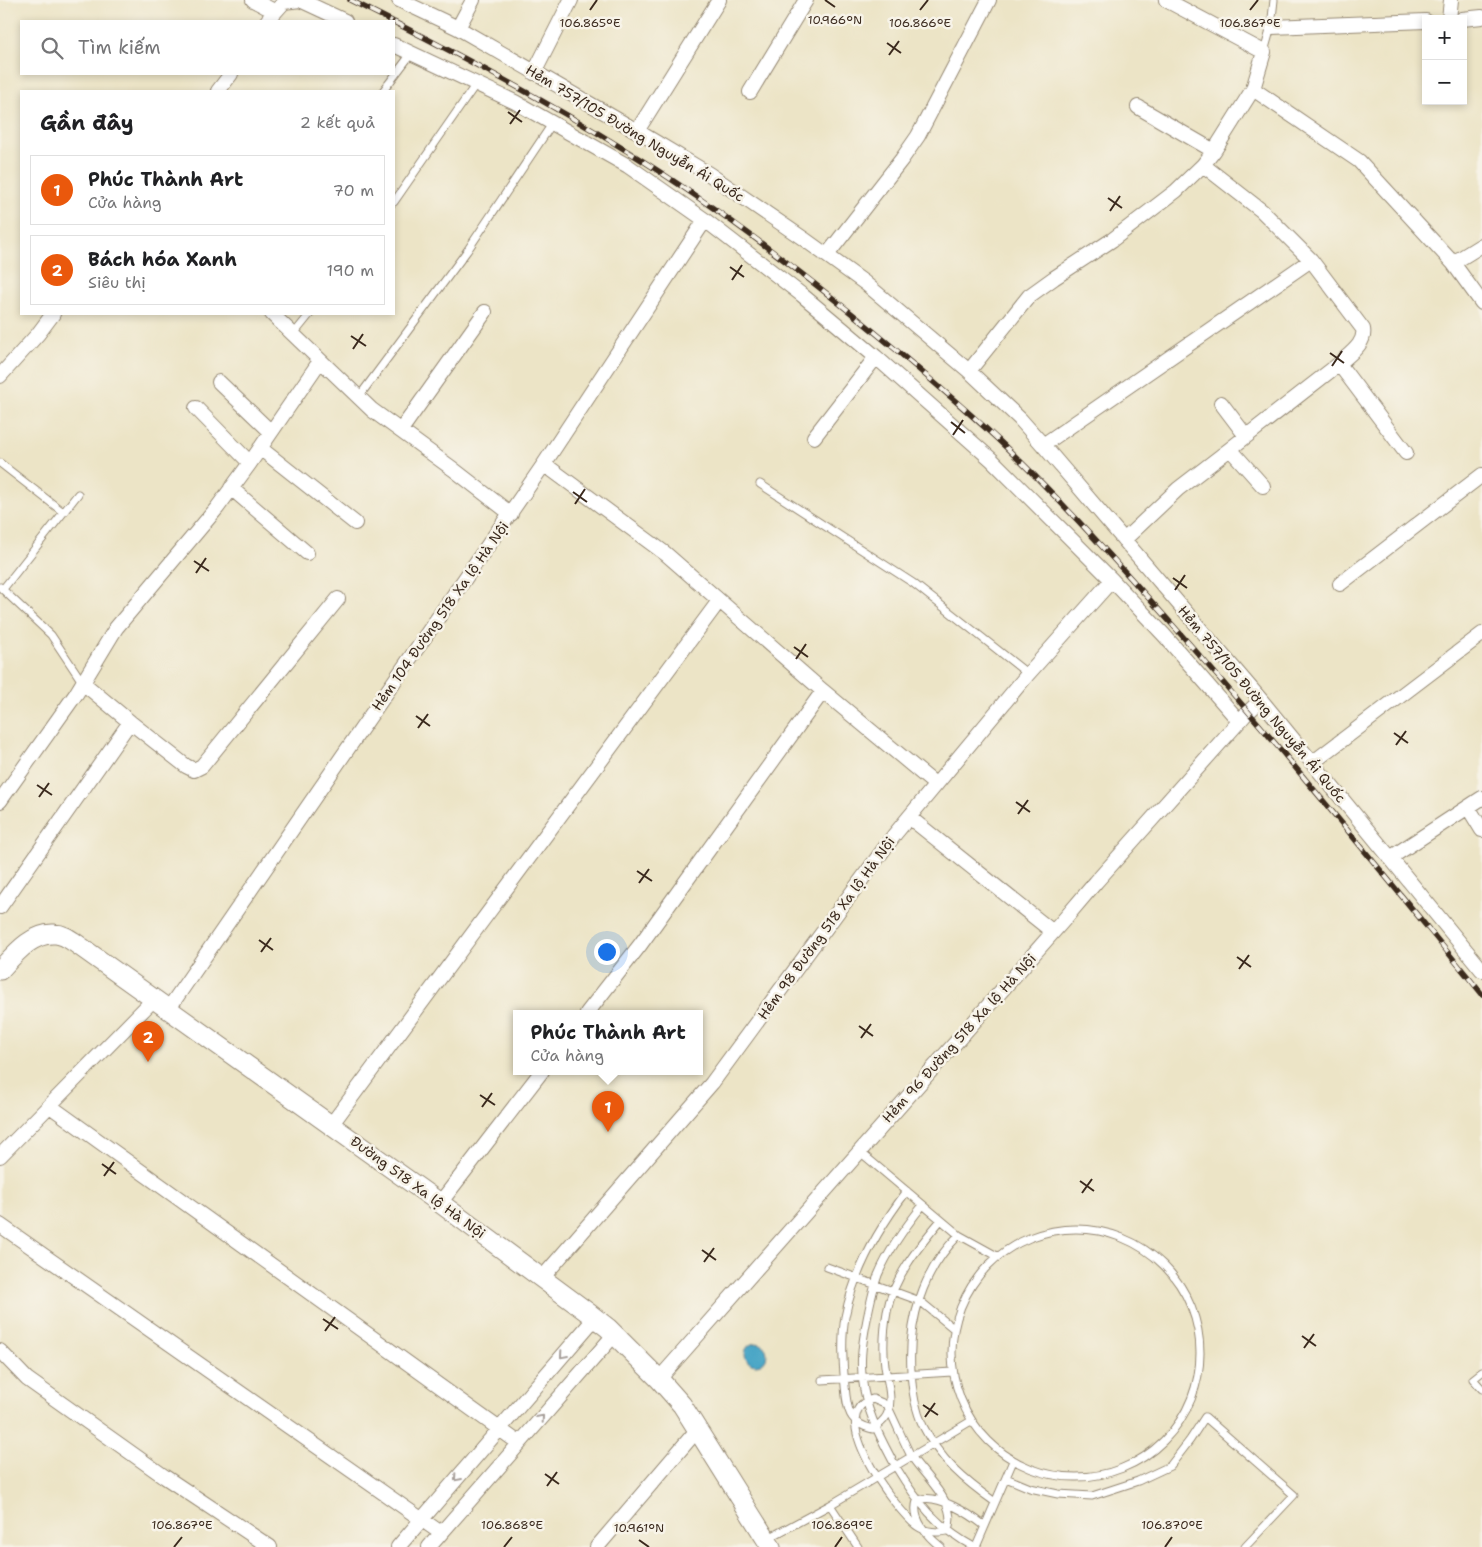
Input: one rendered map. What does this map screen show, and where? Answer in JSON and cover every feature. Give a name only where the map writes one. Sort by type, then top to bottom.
[{"type":"street","points":[[253,0],[271,16],[284,2],[300,0],[343,20]]},
{"type":"street","name":"Hẻm 757/105 Đường Nguyễn Ái Quốc","points":[[399,0],[458,28],[728,186],[865,283],[969,371],[1020,419],[1043,445],[1261,700],[1482,970]]},
{"type":"street","points":[[458,28],[473,0]]},
{"type":"street","points":[[534,73],[571,0]]},
{"type":"street","points":[[637,132],[719,0]]},
{"type":"street","points":[[750,92],[806,0]]},
{"type":"street","points":[[826,256],[918,136],[989,0]]},
{"type":"street","points":[[969,371],[1029,296],[1112,240],[1176,191],[1203,165],[1253,89],[1264,52],[1166,0]]},
{"type":"street","points":[[1449,15],[1451,0]]},
{"type":"street","points":[[1467,18],[1482,17]]},
{"type":"street","points":[[1271,26],[1422,21]]},
{"type":"street","points":[[395,46],[515,102],[628,166],[705,220],[802,295],[876,356],[992,460],[1112,580],[1164,635],[1239,721]]},
{"type":"street","points":[[219,90],[230,75]]},
{"type":"street","points":[[1253,89],[1359,161],[1453,263],[1482,303]]},
{"type":"street","points":[[1138,107],[1214,151]]},
{"type":"street","points":[[1124,540],[1178,489],[1339,364],[1362,342],[1364,336],[1363,329],[1311,260],[1262,211],[1203,165]]},
{"type":"street","name":"Hẻm 104 Đường 518 Xa lộ Hà Nội","points":[[0,1156],[50,1106],[162,1004],[510,514],[705,220]]},
{"type":"street","points":[[1453,263],[1482,245]]},
{"type":"street","points":[[1043,445],[1311,260]]},
{"type":"street","points":[[401,430],[485,312]]},
{"type":"street","points":[[0,376],[38,334],[52,315]]},
{"type":"street","points":[[273,315],[372,410],[510,514]]},
{"type":"street","points":[[814,437],[876,356]]},
{"type":"street","points":[[0,801],[83,683],[116,628],[232,488],[320,360]]},
{"type":"street","points":[[1339,364],[1406,453]]},
{"type":"street","points":[[219,382],[271,432]]},
{"type":"street","points":[[1221,403],[1246,436]]},
{"type":"street","points":[[196,408],[250,463]]},
{"type":"street","points":[[260,448],[355,523]]},
{"type":"street","points":[[1230,449],[1263,486]]},
{"type":"street","points":[[544,464],[666,554],[936,785]]},
{"type":"street","points":[[1340,584],[1482,474]]},
{"type":"street","points":[[232,488],[307,553]]},
{"type":"street","name":"Hẻm 98 Đường 518 Xa lộ Hà Nội","points":[[542,1278],[717,1076],[863,875],[909,817],[1028,674],[1112,580]]},
{"type":"street","points":[[83,683],[186,766],[194,770],[202,766],[338,599]]},
{"type":"street","points":[[331,1125],[719,601]]},
{"type":"street","points":[[1312,763],[1482,634]]},
{"type":"street","points":[[589,1010],[640,945],[823,690]]},
{"type":"street","name":"Hẻm 96 Đường 518 Xa lộ Hà Nội","points":[[658,1379],[1096,882],[1239,721],[1261,700]]},
{"type":"street","points":[[0,907],[130,722]]},
{"type":"street","points":[[1390,858],[1482,798]]},
{"type":"street","points":[[1468,807],[1482,830]]},
{"type":"street","points":[[909,817],[1053,932]]},
{"type":"street","name":"Đường 518 Xa lộ Hà Nội","points":[[0,970],[24,946],[42,935],[55,934],[74,942],[542,1278],[614,1334],[674,1395],[698,1429],[769,1543]]},
{"type":"street","points":[[440,1203],[539,1075]]},
{"type":"street","points":[[50,1106],[519,1443]]},
{"type":"street","points":[[0,1225],[441,1533]]},
{"type":"street","points":[[398,1547],[595,1318]]},
{"type":"street","points":[[429,1547],[614,1334]]},
{"type":"street","points":[[0,1351],[27,1379],[165,1477],[270,1547]]},
{"type":"street","points":[[602,1545],[698,1429]]},
{"type":"lane","points":[[1264,52],[1271,26],[1274,0]]},
{"type":"lane","points":[[384,90],[411,54]]},
{"type":"lane","points":[[395,201],[476,84]]},
{"type":"lane","points":[[358,398],[467,251],[552,124]]},
{"type":"lane","points":[[293,335],[309,315]]},
{"type":"lane","points":[[0,463],[64,512]]},
{"type":"lane","points":[[760,484],[914,583],[1028,674]]},
{"type":"lane","points":[[78,494],[1,588],[51,635],[83,683]]},
{"type":"lane","points":[[859,1151],[959,1235],[997,1256]]},
{"type":"lane","points":[[907,1192],[883,1224],[857,1278],[845,1318],[843,1363],[847,1405],[850,1413],[860,1426],[873,1429],[883,1422],[888,1414],[891,1403],[885,1364],[887,1312],[893,1291],[914,1255],[940,1220]]},
{"type":"lane","points":[[923,1205],[886,1258],[876,1284],[860,1353],[862,1377],[867,1400],[876,1426],[884,1446],[917,1501],[947,1531],[956,1538],[975,1547],[1013,1461]]},
{"type":"lane","points":[[1068,1228],[1107,1232],[1143,1248],[1172,1273],[1192,1306],[1201,1344],[1198,1383],[1184,1418],[1158,1448],[1126,1468],[1088,1478],[1050,1476],[1013,1461],[997,1450],[983,1436],[971,1420],[959,1397],[952,1372],[951,1350],[953,1328],[962,1300],[977,1276],[997,1256],[1031,1236],[1068,1228]]},
{"type":"lane","points":[[959,1235],[941,1256],[931,1273],[920,1301],[911,1332],[911,1374],[916,1406],[923,1427],[947,1463],[966,1482],[996,1502]]},
{"type":"lane","points":[[826,1267],[920,1301],[953,1328]]},
{"type":"lane","points":[[822,1380],[952,1372]]},
{"type":"lane","points":[[1482,1372],[1473,1380],[1482,1389]]},
{"type":"lane","points":[[873,1399],[887,1404],[911,1456],[933,1482],[945,1503],[950,1516],[950,1525],[947,1531],[936,1532],[918,1527],[892,1501],[876,1477],[856,1432],[858,1408],[867,1400],[873,1399]]},
{"type":"lane","points":[[1006,1478],[1030,1488],[1058,1494],[1092,1496],[1138,1481],[1170,1466],[1205,1418],[1294,1495],[1245,1547]]},
{"type":"lane","points":[[769,1543],[830,1504],[971,1420]]},
{"type":"lane","points":[[917,1501],[923,1498],[931,1498],[945,1503],[973,1516],[985,1526]]},
{"type":"lane","points":[[917,1501],[916,1513],[924,1530],[940,1547]]},
{"type":"lane","points":[[830,1504],[858,1547]]},
{"type":"water","points":[[756,1343],[766,1350],[767,1354],[760,1364],[756,1365],[746,1358],[745,1354],[752,1344]]},
{"type":"railway","points":[[350,0],[390,20]]},
{"type":"railway","points":[[395,23],[541,100],[627,151],[697,196],[830,296],[972,415],[1065,506],[1187,641],[1315,791],[1482,994]]},
{"type":"place","name":"Bách hóa Xanh","points":[[148,1062]]},
{"type":"place","name":"Phúc Thành Art","points":[[608,1132]]}]
